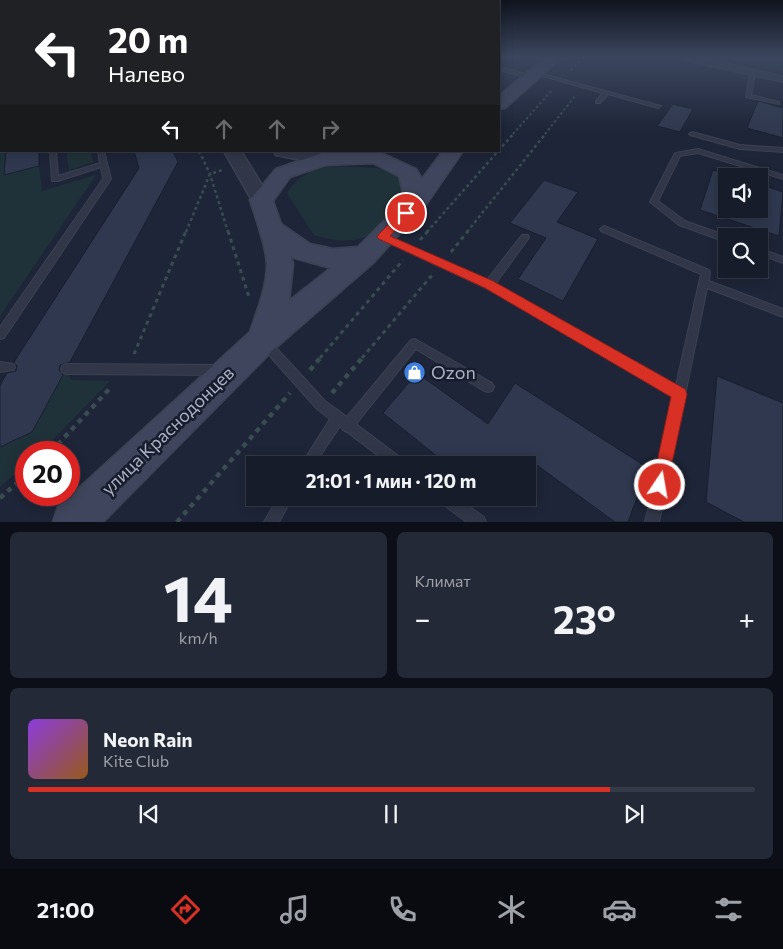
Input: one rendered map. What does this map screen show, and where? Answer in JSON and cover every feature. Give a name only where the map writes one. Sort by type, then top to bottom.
[{"type":"main road","points":[[500,103],[526,82]]},
{"type":"main road","points":[[263,340],[275,301],[280,264],[271,228],[261,200],[283,173],[322,159],[376,157],[394,152]]},
{"type":"main road","points":[[271,228],[302,252],[333,259],[374,246],[417,202],[452,152]]},
{"type":"main road","points":[[376,157],[409,174],[417,202]]},
{"type":"main road","name":"улица Краснодонцев","points":[[73,522],[230,370],[374,246]]},
{"type":"street","points":[[287,152],[322,159]]},
{"type":"street","points":[[236,158],[261,200]]},
{"type":"lane","points":[[570,82],[658,106]]},
{"type":"lane","points":[[750,82],[748,96],[776,103]]},
{"type":"lane","points":[[598,102],[607,92]]},
{"type":"lane","points":[[692,134],[740,147],[783,150]]},
{"type":"lane","points":[[718,236],[682,223],[654,202],[677,154],[698,151],[783,177]]},
{"type":"lane","points":[[53,152],[55,179],[104,164]]},
{"type":"lane","points":[[0,335],[107,179],[101,152]]},
{"type":"lane","points":[[604,229],[706,272],[652,522]]},
{"type":"lane","points":[[489,285],[525,237]]},
{"type":"lane","points":[[374,246],[412,250],[489,285],[680,394]]},
{"type":"lane","points":[[768,254],[783,260]]},
{"type":"lane","points":[[704,283],[783,313]]},
{"type":"lane","points":[[263,340],[321,405],[389,456]]},
{"type":"lane","points":[[315,456],[415,343],[488,387]]},
{"type":"lane","points":[[66,369],[230,370]]},
{"type":"lane","points":[[271,522],[280,506]]},
{"type":"lane","points":[[457,506],[479,522]]},
{"type":"path","points":[[500,150],[560,82]]},
{"type":"path","points":[[321,405],[442,263],[583,86]]},
{"type":"path","points":[[199,152],[210,174],[263,340]]},
{"type":"path","points":[[177,522],[498,152]]},
{"type":"path","points":[[61,441],[127,370],[210,174],[236,158]]},
{"type":"path","points":[[0,498],[15,485]]},
{"type":"shaded area","points":[[0,152],[6,152],[4,175],[39,166],[42,191],[96,175],[0,316]]},
{"type":"shaded area","points":[[66,152],[91,152],[93,162],[69,170]]},
{"type":"shaded area","points":[[327,166],[377,168],[402,174],[410,200],[387,222],[368,236],[345,240],[314,235],[287,193],[304,175]]},
{"type":"shaded area","points":[[66,369],[71,380],[110,381],[52,441],[15,441],[15,474],[0,487],[0,447],[32,432]]},
{"type":"building","points":[[758,101],[783,108],[783,138],[747,128]]},
{"type":"building","points":[[673,104],[693,109],[680,132],[657,126]]},
{"type":"building","points":[[6,152],[39,152],[39,166],[4,175]]},
{"type":"building","points":[[134,152],[173,152],[178,162],[70,362],[60,365],[59,370],[63,375],[32,432],[0,447],[0,385],[7,373],[16,371],[17,366],[14,362],[139,168]]},
{"type":"building","points":[[713,170],[718,172],[718,216],[700,210]]},
{"type":"building","points":[[544,180],[578,192],[557,222],[598,239],[563,301],[518,279],[546,238],[510,223]]},
{"type":"building","points":[[768,187],[783,192],[779,236],[768,232],[768,228],[755,228],[724,218],[768,218]]},
{"type":"building","points":[[417,373],[488,424],[515,383],[648,468],[628,522],[615,522],[536,464],[536,456],[437,456],[383,413]]},
{"type":"building","points":[[717,376],[783,403],[783,522],[744,522],[706,502]]},
{"type":"place","name":"Ozon","points":[[415,373]]},
{"type":"route","points":[[406,213],[383,237],[489,285],[680,394],[660,485]]}]
